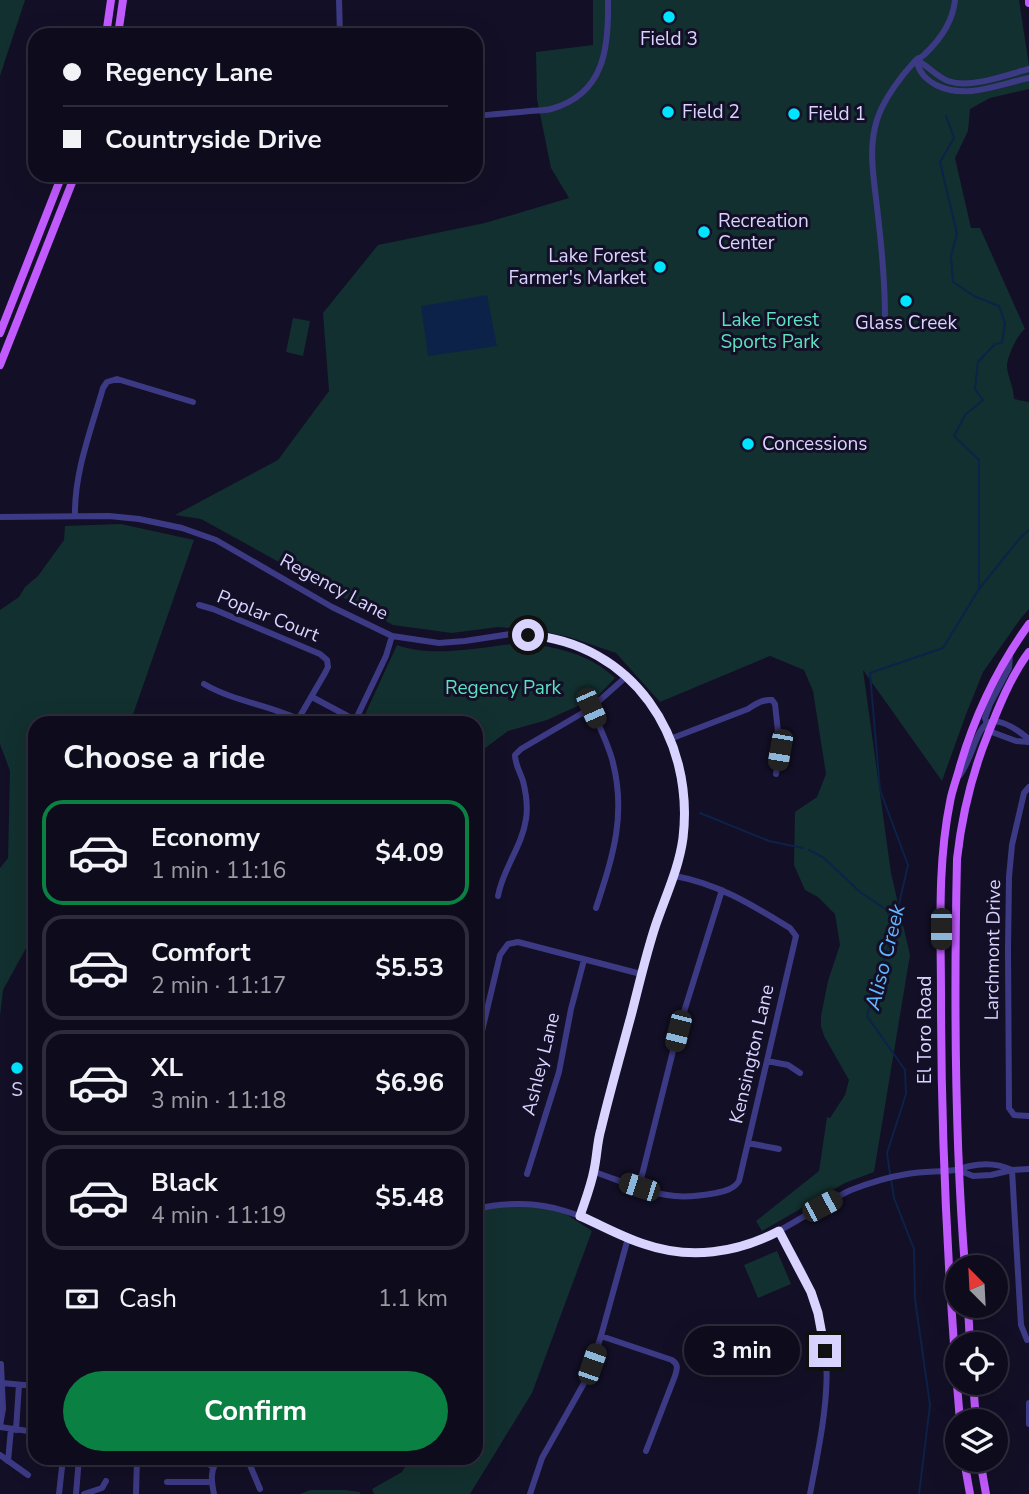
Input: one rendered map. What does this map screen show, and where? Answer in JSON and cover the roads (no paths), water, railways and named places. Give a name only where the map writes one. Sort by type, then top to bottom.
[{"type":"main road","points":[[107,28],[111,0]]},
{"type":"main road","points":[[119,28],[123,0]]},
{"type":"main road","points":[[0,333],[59,182]]},
{"type":"main road","points":[[0,365],[72,182]]},
{"type":"main road","name":"El Toro Road","points":[[959,1409],[944,1171],[941,1065],[942,858],[950,801],[970,734],[983,703],[1029,624]]},
{"type":"main road","name":"El Toro Road","points":[[964,1255],[955,1085],[957,859],[967,796],[989,725],[1029,652]]},
{"type":"main road","points":[[966,1472],[970,1494]]},
{"type":"main road","points":[[981,1472],[986,1494]]},
{"type":"street","points":[[339,0],[340,28]]},
{"type":"street","points":[[483,115],[551,109],[584,90],[602,62],[607,45],[608,0]]},
{"type":"street","points":[[886,318],[872,142],[877,119],[886,100],[916,60],[924,55],[947,27],[955,0]]},
{"type":"street","points":[[916,60],[937,75],[958,83],[986,80],[1029,69]]},
{"type":"street","points":[[916,60],[919,71],[926,78],[956,92],[978,90],[1029,78]]},
{"type":"street","points":[[75,516],[80,468],[107,382],[117,379],[193,402]]},
{"type":"street","name":"Regency Lane","points":[[0,517],[109,516],[182,528],[216,540],[332,607],[392,636],[439,643],[511,634],[545,636],[583,648],[606,660],[627,676],[654,707],[678,762],[684,809],[683,838],[675,876],[656,923],[642,974],[600,1132],[594,1171],[580,1216]]},
{"type":"street","name":"Poplar Court","points":[[198,605],[325,657],[328,667],[312,697]]},
{"type":"street","points":[[356,716],[382,665],[392,636]]},
{"type":"street","name":"El Toro Road","points":[[989,725],[985,718],[1009,668],[1011,651]]},
{"type":"street","points":[[498,896],[502,877],[521,839],[526,817],[524,786],[515,755],[591,708],[627,676]]},
{"type":"street","points":[[204,684],[220,694],[279,710],[289,716]]},
{"type":"street","points":[[300,716],[312,697],[345,716]]},
{"type":"street","points":[[670,739],[748,709],[759,702],[772,700],[775,704],[780,750],[776,774]]},
{"type":"street","points":[[591,708],[612,757],[620,808],[612,856],[596,908]]},
{"type":"street","points":[[957,779],[966,765],[978,732],[996,721],[1020,732],[1029,740]]},
{"type":"street","points":[[989,725],[1016,741],[1029,740]]},
{"type":"street","name":"Larchmont Drive","points":[[1029,787],[1024,793],[1012,845],[1009,877],[1008,1068],[1009,1108],[1014,1115],[1029,1116]]},
{"type":"street","points":[[594,1171],[639,1187],[678,1031],[722,890],[675,876]]},
{"type":"street","name":"Kensington Lane","points":[[639,1187],[683,1197],[726,1191],[740,1181],[796,938],[790,928],[722,890]]},
{"type":"street","points":[[483,1027],[500,955],[508,944],[518,942],[642,974]]},
{"type":"street","name":"Ashley Lane","points":[[527,1174],[559,1072],[584,960]]},
{"type":"street","points":[[768,1060],[788,1065],[800,1073]]},
{"type":"street","points":[[748,1143],[779,1149]]},
{"type":"street","points":[[483,1208],[502,1204],[551,1207],[580,1216],[644,1244],[671,1251],[702,1253],[743,1246],[779,1231],[844,1194],[873,1182],[906,1174],[958,1170],[971,1165],[999,1164],[1012,1170]]},
{"type":"street","points":[[958,1170],[973,1176],[1029,1169]]},
{"type":"street","points":[[1012,1170],[1021,1325],[1027,1340]]},
{"type":"street","points":[[779,1231],[811,1292],[823,1336],[827,1367],[826,1403],[810,1494]]},
{"type":"street","points":[[530,1494],[542,1458],[588,1376],[628,1238]]},
{"type":"street","points":[[601,1336],[676,1363],[675,1376],[646,1451]]},
{"type":"street","points":[[1,1364],[3,1409],[0,1426],[28,1431]]},
{"type":"street","points":[[2,1383],[28,1386]]},
{"type":"street","points":[[8,1461],[19,1385]]},
{"type":"street","points":[[1029,1403],[1029,1424]]},
{"type":"street","points":[[0,1455],[28,1475]]},
{"type":"street","points":[[59,1494],[62,1465]]},
{"type":"street","points":[[76,1494],[78,1465]]},
{"type":"street","points":[[136,1494],[137,1465]]},
{"type":"street","points":[[210,1465],[213,1467],[214,1494]]},
{"type":"street","points":[[250,1465],[260,1489]]},
{"type":"street","points":[[84,1494],[102,1488],[106,1481]]},
{"type":"street","points":[[167,1482],[212,1482]]},
{"type":"water","points":[[487,295],[497,346],[428,356],[421,306]]},
{"type":"waterway","name":"Glass Creek","points":[[946,116],[954,138],[940,162],[957,234],[951,256],[953,282],[974,296],[999,306],[1005,323],[1002,343],[995,344],[978,362],[975,389],[983,400],[965,415],[954,436],[979,460],[979,587]]},
{"type":"waterway","name":"Aliso Creek","points":[[890,1174],[887,1153],[906,1094],[905,1070],[867,1016],[893,930],[908,865],[880,790],[870,673],[943,648],[979,589],[1029,530]]},
{"type":"waterway","points":[[700,813],[769,841],[803,848]]},
{"type":"waterway","points":[[809,850],[824,858],[860,892],[887,910],[893,928]]},
{"type":"waterway","name":"Aliso Creek","points":[[891,1179],[894,1198],[914,1249],[915,1299],[930,1405],[919,1494]]},
{"type":"place","name":"Field 3","points":[[669,17]]},
{"type":"place","name":"Field 2","points":[[668,112]]},
{"type":"place","name":"Field 1","points":[[794,114]]},
{"type":"place","name":"Recreation Center","points":[[704,232]]},
{"type":"place","name":"Lake Forest Farmer's Market","points":[[660,267]]},
{"type":"place","name":"Glass Creek","points":[[906,301]]},
{"type":"place","name":"Concessions","points":[[748,444]]},
{"type":"place","name":"S","points":[[17,1068]]},
{"type":"park label","name":"Lake Forest Sports Park","points":[[770,331]]},
{"type":"park label","name":"Regency Park","points":[[503,688]]}]
